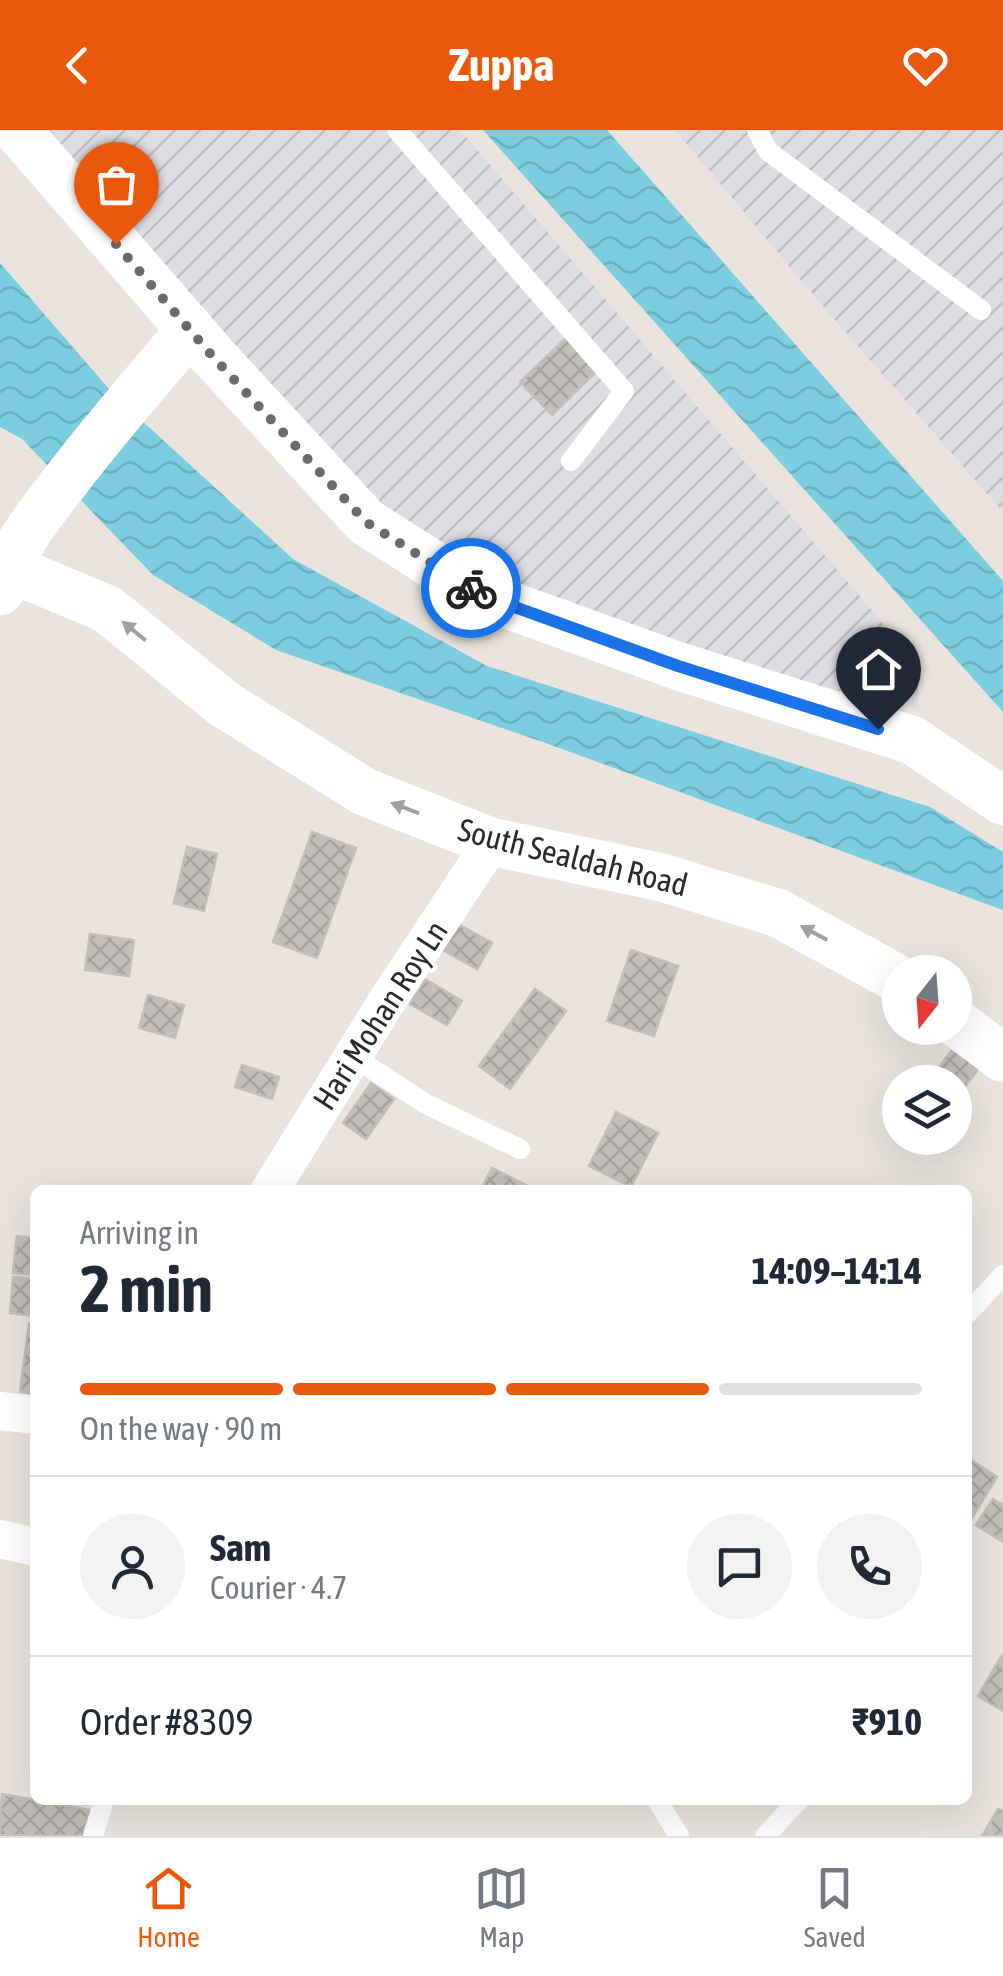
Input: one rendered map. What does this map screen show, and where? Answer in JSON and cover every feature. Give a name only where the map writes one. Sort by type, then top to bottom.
[{"type":"street","points":[[18,130],[190,330],[366,522],[481,595],[678,666],[912,740],[1003,802]]},
{"type":"street","points":[[2,573],[101,436],[190,330]]},
{"type":"street","name":"South Sealdah Road","points":[[2,573],[107,609],[224,704],[364,792],[492,842],[660,877],[778,914],[882,970]]},
{"type":"street","name":"Hari Mohan Roy Ln","points":[[273,1185],[492,842]]},
{"type":"street","points":[[972,1035],[1003,1058]]},
{"type":"street","points":[[0,1412],[30,1414]]},
{"type":"street","points":[[0,1539],[30,1546]]},
{"type":"lane","points":[[397,130],[624,392],[571,461]]},
{"type":"lane","points":[[757,130],[768,151],[981,310]]},
{"type":"lane","points":[[352,1056],[426,1104],[520,1149]]},
{"type":"lane","points":[[972,1309],[1003,1275]]},
{"type":"lane","points":[[93,1836],[102,1805]]},
{"type":"lane","points":[[661,1805],[679,1836]]},
{"type":"lane","points":[[765,1836],[794,1805]]},
{"type":"shaded area","points":[[40,130],[460,130],[917,663],[919,710],[740,666],[496,583],[375,511]]},
{"type":"shaded area","points":[[675,130],[1003,130],[1003,512],[821,304]]},
{"type":"water","points":[[483,130],[607,130],[1003,581],[1003,712]]},
{"type":"water","points":[[0,263],[116,397],[293,559],[487,666],[930,807],[1003,852],[1003,910],[554,746],[276,650],[153,575],[22,439],[0,427]]},
{"type":"building","points":[[569,335],[601,367],[552,415],[520,382]]},
{"type":"building","points":[[312,832],[356,848],[317,958],[273,942]]},
{"type":"building","points":[[187,847],[217,854],[204,911],[174,903]]},
{"type":"building","points":[[458,924],[492,943],[477,969],[443,950]]},
{"type":"building","points":[[90,934],[134,940],[129,976],[85,970]]},
{"type":"building","points":[[631,950],[678,966],[654,1036],[607,1021]]},
{"type":"building","points":[[425,979],[462,1001],[447,1025],[410,1004]]},
{"type":"building","points":[[535,989],[566,1011],[510,1089],[479,1066]]},
{"type":"building","points":[[148,995],[184,1005],[175,1038],[139,1028]]},
{"type":"building","points":[[956,1045],[983,1062],[972,1077],[972,1065],[941,1065]]},
{"type":"building","points":[[242,1065],[279,1077],[272,1099],[235,1087]]},
{"type":"building","points":[[371,1083],[394,1099],[366,1139],[343,1123]]},
{"type":"building","points":[[616,1112],[658,1133],[632,1185],[589,1166]]},
{"type":"building","points":[[492,1168],[526,1185],[484,1185]]},
{"type":"building","points":[[17,1236],[30,1237],[30,1275],[13,1273]]},
{"type":"building","points":[[13,1277],[30,1279],[30,1315],[10,1313]]},
{"type":"building","points":[[29,1323],[30,1323],[30,1393],[20,1392]]},
{"type":"building","points":[[972,1461],[997,1477],[972,1518]]},
{"type":"building","points":[[993,1499],[1003,1505],[1003,1542],[976,1525]]},
{"type":"building","points":[[1003,1656],[1003,1711],[978,1696]]},
{"type":"building","points":[[2,1794],[30,1799],[30,1805],[89,1810],[84,1836],[0,1835]]},
{"type":"building","points":[[998,1809],[1003,1811],[1003,1836],[982,1836]]},
{"type":"way so far","points":[[116,244],[214,358],[366,522],[471,588]]},
{"type":"route","points":[[471,588],[481,595],[678,666],[878,729]]}]
